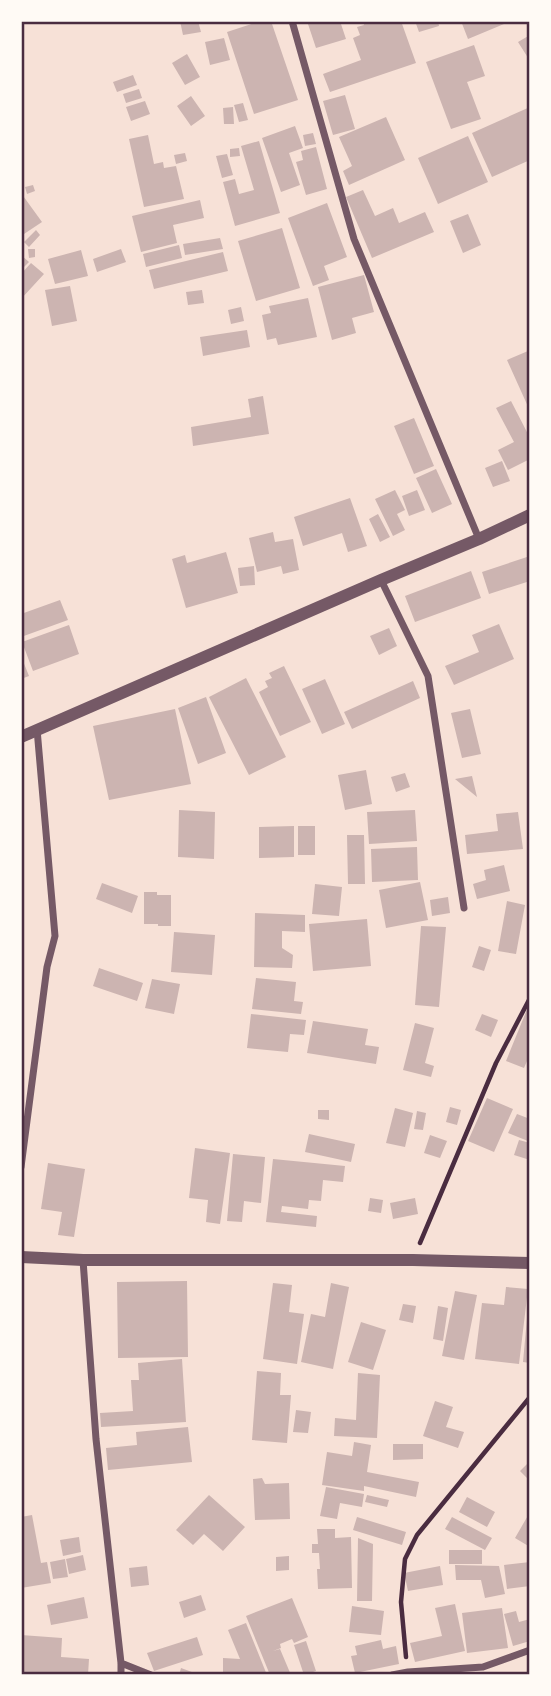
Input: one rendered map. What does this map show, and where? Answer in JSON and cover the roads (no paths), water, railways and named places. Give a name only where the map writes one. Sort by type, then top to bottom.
[{"type":"street","points":[[292,21],[354,239],[480,539]]},
{"type":"street","points":[[21,737],[530,515]]},
{"type":"street","points":[[381,580],[428,676],[464,908]]},
{"type":"street","points":[[21,1167],[47,967],[55,936],[37,729]]},
{"type":"street","points":[[21,1257],[83,1260],[414,1260],[530,1263]]},
{"type":"street","points":[[83,1260],[96,1439],[121,1675]]},
{"type":"street","points":[[392,1675],[408,1672],[484,1671],[530,1650]]},
{"type":"street","points":[[121,1663],[151,1675]]}]
